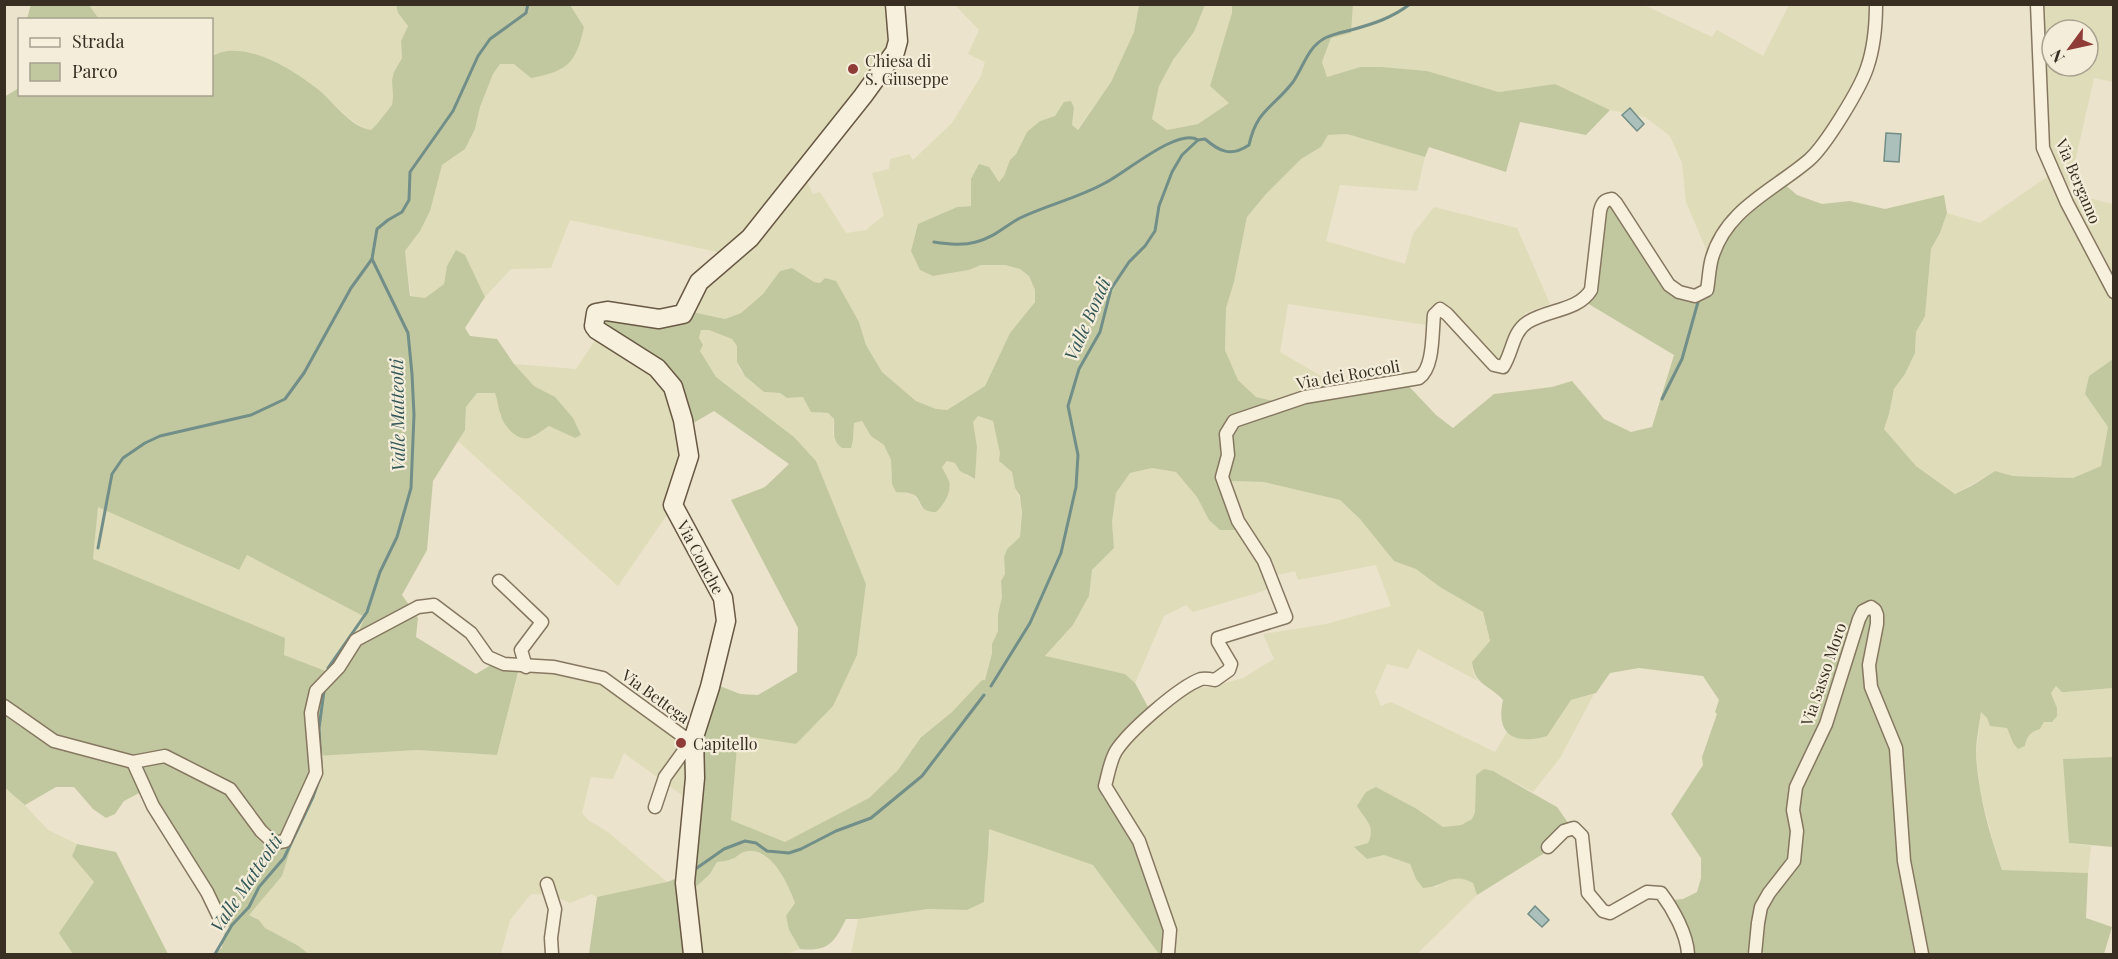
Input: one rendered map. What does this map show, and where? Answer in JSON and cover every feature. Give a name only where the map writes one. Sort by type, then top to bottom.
[{"type":"street","name":"Via Conche","points":[[693,954],[685,883],[695,778],[694,737],[710,687],[726,621],[723,598],[673,504],[689,456],[683,420],[673,387],[657,368],[597,330],[594,326],[596,313],[607,311],[658,319],[683,314],[699,282],[750,238],[895,52],[898,41],[895,4]]},
{"type":"street","name":"Via dei Roccoli","points":[[1168,954],[1170,930],[1139,842],[1104,786],[1115,754],[1124,741],[1144,721],[1182,690],[1203,678],[1215,680],[1229,670],[1231,664],[1218,638],[1286,617],[1264,561],[1238,521],[1222,477],[1228,455],[1227,434],[1234,421],[1305,396],[1419,378],[1425,374],[1429,365],[1434,315],[1440,309],[1494,365],[1503,367],[1507,362],[1517,332],[1527,322],[1585,300],[1591,290],[1600,211],[1607,200],[1612,199],[1616,203],[1669,285],[1679,292],[1695,296],[1707,290],[1712,258],[1720,239],[1734,219],[1750,202],[1811,159],[1825,143],[1867,69],[1874,42],[1876,4]]},
{"type":"street","name":"Via Bergamo","points":[[2037,4],[2043,148],[2067,204],[2114,292]]},
{"type":"street","points":[[499,581],[542,622],[521,650],[526,667]]},
{"type":"street","name":"Via Bettega","points":[[4,706],[54,741],[133,762],[165,756],[230,789],[261,831],[274,843],[285,841],[316,773],[311,713],[316,691],[339,667],[356,640],[418,607],[434,605],[471,633],[488,657],[504,664],[554,667],[603,678],[684,737],[694,737]]},
{"type":"street","name":"Via Sasso Moro","points":[[1755,954],[1761,907],[1794,861],[1797,831],[1793,810],[1796,787],[1826,724],[1859,619],[1863,611],[1871,607],[1877,615],[1869,665],[1871,687],[1896,748],[1904,861],[1922,954]]},
{"type":"street","points":[[655,807],[665,777],[694,737]]},
{"type":"street","points":[[133,762],[153,806],[207,892],[221,921]]},
{"type":"street","points":[[1548,847],[1564,831],[1574,828],[1582,836],[1588,893],[1603,911],[1610,913],[1647,892],[1661,893],[1671,906],[1688,946],[1688,954]]},
{"type":"street","points":[[547,884],[555,909],[551,938],[552,954]]},
{"type":"shaded area","points":[[89,5],[396,5],[398,13],[408,26],[401,41],[402,58],[392,80],[392,105],[371,130],[365,129],[350,119],[318,90],[218,53],[213,56],[213,18],[98,18]]},
{"type":"shaded area","points":[[570,5],[895,5],[895,47],[800,167],[813,194],[820,192],[846,233],[866,230],[884,215],[872,173],[889,169],[890,159],[909,154],[913,160],[952,123],[981,76],[985,62],[968,54],[979,30],[955,5],[1139,5],[1134,32],[1111,82],[1077,130],[1072,125],[1074,108],[1061,110],[1055,116],[1040,121],[1023,139],[999,182],[971,179],[971,206],[957,207],[918,224],[934,276],[969,270],[980,265],[1005,265],[1020,269],[1029,276],[1035,290],[1035,302],[1010,333],[985,386],[947,410],[936,409],[916,401],[882,372],[866,345],[859,322],[836,282],[825,278],[820,283],[814,282],[792,268],[780,271],[763,294],[741,313],[725,319],[683,310],[722,253],[570,220],[551,268],[511,269],[485,297],[465,255],[447,266],[444,284],[425,298],[411,296],[405,251],[420,231],[442,165],[465,149],[475,129],[480,107],[493,74],[500,64],[514,64],[584,27]]},
{"type":"shaded area","points":[[1205,5],[1232,5],[1229,103],[1198,124],[1167,130],[1152,119],[1159,85],[1173,60],[1194,32]]},
{"type":"shaded area","points":[[1353,5],[1646,5],[1712,37],[1717,30],[1763,56],[1789,5],[1876,5],[1868,70],[1828,141],[1748,214],[1711,261],[1686,202],[1682,163],[1670,136],[1645,117],[1610,110],[1555,84],[1499,92],[1427,71],[1382,67],[1360,67],[1327,77],[1322,62],[1331,38],[1351,33]]},
{"type":"shaded area","points":[[2042,5],[2113,5],[2113,82],[2094,78],[2100,78],[2100,18],[2043,18]]},
{"type":"shaded area","points":[[2045,78],[2094,78],[2068,193],[2113,204],[2113,359],[2089,376],[2085,394],[2108,427],[2101,466],[2073,478],[2013,476],[1995,471],[1955,494],[1916,466],[1884,429],[1894,389],[1905,374],[1915,353],[1916,332],[1925,315],[1931,249],[1947,213],[1980,223],[2050,175]]},
{"type":"shaded area","points":[[1347,134],[1425,157],[1417,191],[1340,185],[1326,241],[1405,264],[1413,234],[1434,207],[1517,228],[1550,304],[1525,313],[1499,362],[1437,309],[1433,326],[1288,304],[1280,352],[1338,386],[1281,403],[1256,397],[1238,380],[1225,350],[1226,308],[1234,282],[1247,217],[1301,159],[1321,147],[1328,135]]},
{"type":"shaded area","points":[[701,330],[709,330],[732,339],[737,346],[737,362],[740,370],[764,392],[780,393],[787,398],[803,397],[819,413],[827,413],[834,419],[833,435],[853,440],[854,422],[862,421],[871,436],[884,445],[891,460],[891,476],[904,493],[912,494],[918,500],[921,507],[942,506],[949,491],[949,482],[942,467],[948,461],[955,463],[967,476],[975,479],[977,447],[972,422],[977,416],[993,421],[1001,453],[999,461],[1012,472],[1015,488],[1022,504],[1020,537],[1007,549],[1004,557],[1005,574],[1001,581],[1002,597],[998,614],[998,631],[992,644],[985,680],[982,680],[952,712],[921,736],[898,770],[869,798],[785,843],[731,820],[738,734],[796,744],[857,655],[866,584],[816,461],[794,437],[716,377],[699,351]]},
{"type":"shaded area","points":[[600,333],[649,354],[683,429],[673,506],[618,586],[458,441],[465,430],[466,407],[477,393],[495,393],[500,415],[511,431],[528,438],[549,426],[575,438],[555,397],[534,386],[514,364],[576,369]]},
{"type":"shaded area","points":[[1152,468],[1176,472],[1197,497],[1209,520],[1242,529],[1230,481],[1264,482],[1340,500],[1360,519],[1394,561],[1416,569],[1440,587],[1483,612],[1490,642],[1472,662],[1473,673],[1478,681],[1418,649],[1408,669],[1387,664],[1375,692],[1381,706],[1391,702],[1495,752],[1507,732],[1554,726],[1571,700],[1594,694],[1560,758],[1533,792],[1493,771],[1476,775],[1475,812],[1472,819],[1461,825],[1443,827],[1417,809],[1376,787],[1364,816],[1371,826],[1372,834],[1368,843],[1354,847],[1367,859],[1384,855],[1410,864],[1416,879],[1436,887],[1450,879],[1462,877],[1473,883],[1477,895],[1417,954],[1164,954],[1165,938],[1141,844],[1102,796],[1137,724],[1193,688],[1211,687],[1243,678],[1274,659],[1263,634],[1326,624],[1391,606],[1376,565],[1298,580],[1295,571],[1269,577],[1271,588],[1257,593],[1193,612],[1186,605],[1164,616],[1135,683],[1125,674],[1045,657],[1073,625],[1089,596],[1092,570],[1114,548],[1112,522],[1116,493],[1130,473]]},
{"type":"shaded area","points":[[98,506],[238,570],[247,555],[365,617],[352,647],[333,675],[284,655],[93,559]]},
{"type":"shaded area","points":[[519,668],[596,678],[691,740],[686,798],[624,753],[613,779],[591,777],[582,813],[667,882],[597,898],[592,894],[570,903],[552,895],[531,894],[510,920],[501,953],[515,954],[309,954],[265,928],[255,917],[248,915],[282,876],[318,756],[417,750],[497,755]]},
{"type":"shaded area","points":[[2056,686],[2066,692],[2113,688],[2113,757],[2064,759],[2069,843],[2091,846],[2088,873],[2002,870],[1980,791],[1976,753],[1981,712],[1987,718],[1990,726],[2007,728],[2013,743],[2025,746],[2032,731],[2040,729],[2057,708],[2051,693]]},
{"type":"shaded area","points":[[4,788],[20,800],[48,830],[77,844],[72,856],[94,882],[60,933],[73,954],[5,954]]},
{"type":"shaded area","points":[[988,828],[1093,864],[1159,954],[851,954],[858,919],[928,909],[967,910],[986,857],[990,840]]},
{"type":"shaded area","points":[[754,851],[767,857],[788,883],[795,903],[786,917],[789,930],[800,949],[787,954],[691,954],[687,895],[710,874],[717,862],[731,860],[744,852]]},
{"type":"green space","points":[[31,4],[89,5],[98,18],[27,18]]},
{"type":"green space","points":[[1232,4],[1353,5],[1351,33],[1331,38],[1322,62],[1327,77],[1360,67],[1382,67],[1427,71],[1499,92],[1555,84],[1610,110],[1586,135],[1520,122],[1506,172],[1429,147],[1425,157],[1347,134],[1328,135],[1321,147],[1301,159],[1247,217],[1234,282],[1226,308],[1225,350],[1238,380],[1256,397],[1281,403],[1403,380],[1436,415],[1453,428],[1494,394],[1552,387],[1572,381],[1604,419],[1631,432],[1652,427],[1674,355],[1582,300],[1596,267],[1605,194],[1663,276],[1692,297],[1704,295],[1727,228],[1735,228],[1783,183],[1797,195],[1822,204],[1850,201],[1885,209],[1944,195],[1947,213],[1931,249],[1925,316],[1916,332],[1915,353],[1905,374],[1894,389],[1884,429],[1916,466],[1955,494],[1995,471],[2013,476],[2073,478],[2101,466],[2108,427],[2085,394],[2089,376],[2113,359],[2113,688],[2062,692],[2056,686],[2051,693],[2057,708],[2057,716],[2052,722],[2044,722],[2040,729],[2030,735],[2025,746],[2018,749],[2007,728],[1990,726],[1987,718],[1981,712],[1976,754],[1985,813],[2002,870],[2088,873],[2086,918],[2112,927],[2104,954],[1766,954],[1750,946],[1747,954],[1685,954],[1672,900],[1683,899],[1697,892],[1701,878],[1701,858],[1671,814],[1703,765],[1702,757],[1717,714],[1715,712],[1719,700],[1703,676],[1639,668],[1610,673],[1596,693],[1571,700],[1547,736],[1536,739],[1517,738],[1505,730],[1502,722],[1503,700],[1479,680],[1473,670],[1472,662],[1490,641],[1483,612],[1440,587],[1416,569],[1394,561],[1360,519],[1340,500],[1264,482],[1231,481],[1242,530],[1220,530],[1209,520],[1197,497],[1176,472],[1152,468],[1130,473],[1116,493],[1112,522],[1114,548],[1092,570],[1089,596],[1073,625],[1045,656],[1125,674],[1135,683],[1153,716],[1137,724],[1102,796],[1141,844],[1165,938],[1164,954],[1159,954],[1093,865],[989,829],[984,902],[967,910],[928,909],[846,919],[834,940],[829,944],[817,949],[800,949],[789,930],[786,916],[795,903],[783,877],[770,860],[762,854],[753,851],[744,852],[730,860],[717,862],[710,874],[687,895],[691,954],[589,954],[597,897],[667,882],[685,875],[710,682],[740,694],[758,695],[797,672],[798,628],[731,500],[765,487],[789,464],[714,411],[683,429],[669,385],[592,319],[669,314],[683,310],[725,319],[741,313],[763,294],[780,271],[792,268],[814,282],[820,283],[825,278],[836,281],[859,322],[866,345],[882,372],[916,401],[936,409],[947,410],[985,386],[1010,333],[1035,302],[1035,290],[1029,276],[1020,269],[1005,265],[981,265],[969,270],[933,276],[920,270],[911,251],[918,224],[957,207],[971,206],[971,179],[979,164],[989,167],[999,182],[1027,132],[1040,121],[1055,116],[1064,102],[1071,101],[1074,108],[1072,125],[1078,130],[1111,82],[1134,32],[1139,5],[1205,5],[1194,32],[1173,60],[1159,86],[1152,119],[1167,130],[1198,124],[1229,103],[1210,86],[1232,13]],"holes":[[[701,330],[709,330],[732,339],[737,346],[737,362],[745,376],[764,392],[780,393],[787,398],[803,397],[811,412],[828,413],[834,419],[835,438],[842,448],[851,448],[854,423],[862,421],[871,436],[884,445],[891,460],[892,484],[896,492],[916,496],[926,510],[936,512],[947,498],[950,485],[942,467],[947,461],[955,463],[960,471],[975,479],[977,447],[973,422],[978,416],[993,421],[1000,453],[999,461],[1012,472],[1015,488],[1020,496],[1022,512],[1020,537],[1007,549],[1004,557],[1005,574],[1001,581],[1002,597],[998,614],[998,631],[992,644],[985,680],[982,680],[952,712],[921,737],[898,770],[869,798],[785,842],[731,820],[738,735],[796,744],[833,706],[857,655],[866,584],[816,461],[794,437],[716,377],[700,351],[703,345],[699,338]]]},
{"type":"green space","points":[[396,5],[570,5],[584,27],[578,49],[573,57],[562,68],[554,72],[531,78],[514,64],[500,64],[493,74],[480,107],[475,129],[465,149],[442,165],[430,211],[420,231],[405,251],[410,296],[425,298],[444,284],[447,266],[456,250],[465,255],[485,297],[465,328],[470,336],[497,339],[514,364],[534,386],[555,397],[573,418],[581,435],[575,438],[549,426],[529,438],[520,437],[508,428],[503,420],[495,393],[477,393],[466,407],[465,430],[433,481],[427,550],[402,595],[418,618],[416,637],[476,674],[496,662],[519,668],[497,755],[417,750],[318,756],[282,876],[249,915],[259,920],[265,928],[309,954],[213,954],[222,948],[224,934],[229,928],[201,869],[143,791],[124,801],[115,814],[106,818],[93,809],[74,787],[56,787],[25,805],[5,788],[4,97],[18,89],[18,96],[213,96],[213,56],[225,51],[239,51],[268,59],[297,74],[320,91],[350,120],[371,130],[392,105],[392,80],[402,58],[401,41],[408,26],[398,13]],"holes":[[[98,507],[239,570],[247,555],[365,617],[352,647],[333,674],[284,655],[285,638],[93,559]]]},
{"type":"green space","points":[[2113,757],[2113,847],[2069,843],[2063,759]]},
{"type":"green space","points":[[1484,769],[1493,771],[1557,807],[1569,824],[1567,839],[1477,895],[1473,883],[1459,879],[1423,888],[1416,879],[1410,864],[1384,855],[1367,859],[1354,847],[1368,843],[1370,837],[1369,824],[1357,806],[1366,792],[1376,787],[1417,809],[1443,827],[1461,825],[1472,819],[1475,812],[1476,775]]},
{"type":"green space","points":[[77,844],[116,852],[168,954],[73,954],[59,933],[94,882],[72,856]]},
{"type":"water","points":[[1630,108],[1644,124],[1637,131],[1622,115]]},
{"type":"water","points":[[1886,133],[1901,134],[1899,162],[1884,161]]},
{"type":"water","points":[[1535,906],[1549,920],[1542,927],[1528,914]]},
{"type":"waterway","name":"Valle Matteotti","points":[[98,548],[112,474],[123,458],[160,436],[251,415],[285,399],[304,373],[351,288],[372,259],[377,229],[402,212],[409,200],[410,172],[453,111],[478,56],[490,39],[526,13],[528,4]]},
{"type":"waterway","name":"Valle Bondi","points":[[934,242],[960,244],[983,240],[1020,218],[1095,188],[1151,153],[1178,140],[1205,139],[1221,150],[1231,152],[1243,149],[1249,145],[1252,133],[1261,116],[1286,91],[1310,52],[1319,42],[1331,35],[1382,20],[1410,4]]},
{"type":"waterway","name":"Valle Bondi","points":[[991,686],[1030,623],[1061,553],[1076,487],[1078,455],[1068,406],[1079,369],[1100,332],[1111,289],[1129,262],[1145,246],[1155,231],[1159,206],[1172,172],[1182,155],[1198,140]]},
{"type":"waterway","name":"Valle Matteotti","points":[[328,668],[367,612],[380,572],[397,537],[411,488],[414,415],[408,333],[372,259]]},
{"type":"waterway","points":[[1662,399],[1682,359],[1698,302]]},
{"type":"waterway","name":"Valle Matteotti","points":[[321,765],[319,728],[324,691]]},
{"type":"waterway","name":"Valle Bondi","points":[[694,870],[724,849],[745,841],[756,843],[767,851],[789,853],[871,818],[922,776],[984,695]]},
{"type":"waterway","name":"Valle Matteotti","points":[[215,954],[232,925],[249,907],[259,887],[284,858],[319,780]]},
{"type":"place","name":"Chiesa di S. Giuseppe","points":[[853,69]]},
{"type":"place","name":"Capitello","points":[[681,743]]}]
